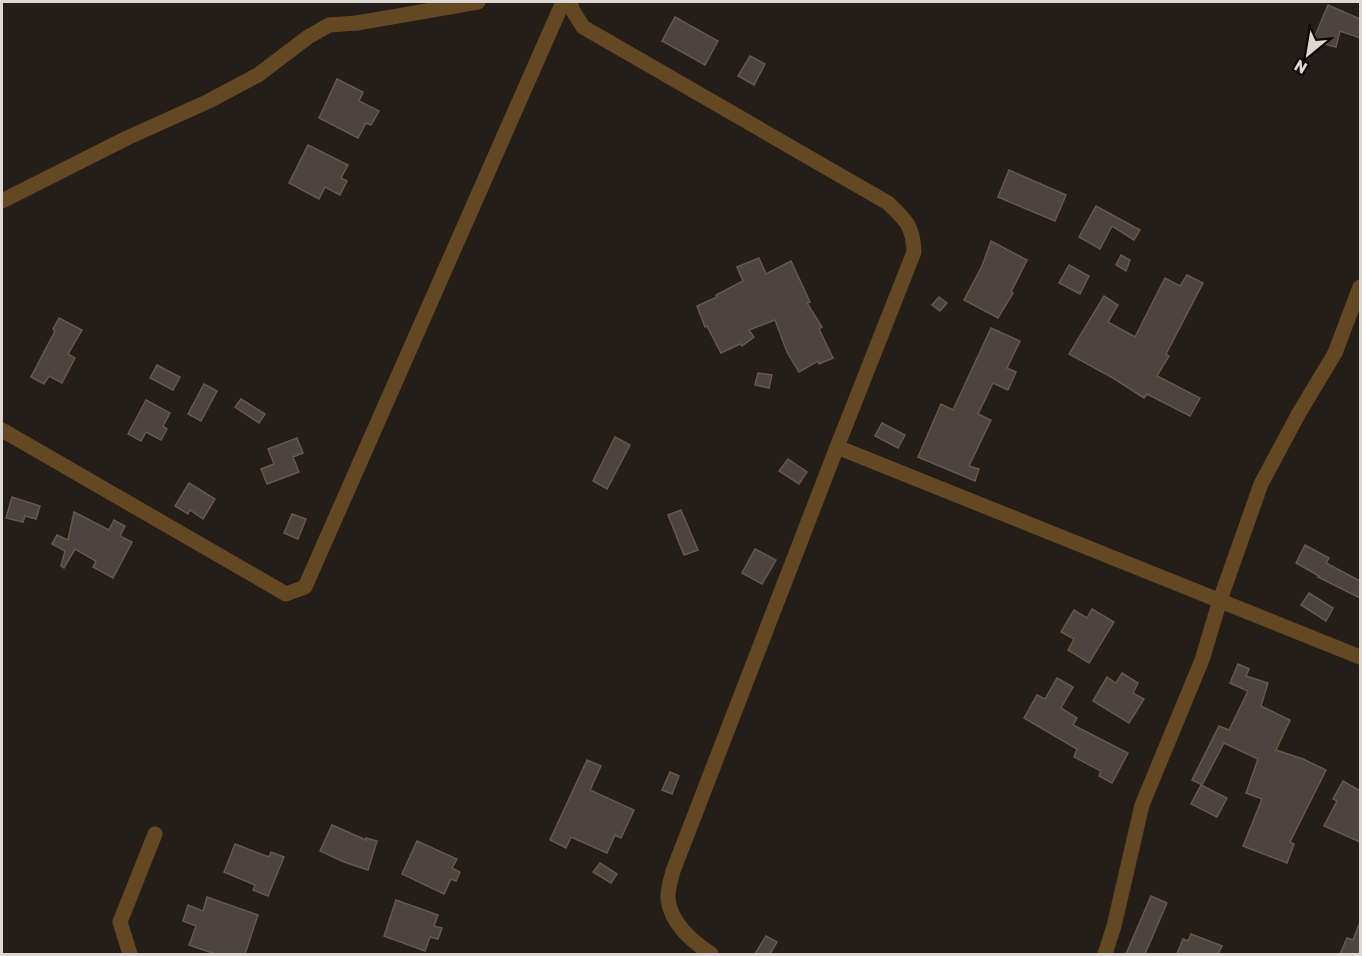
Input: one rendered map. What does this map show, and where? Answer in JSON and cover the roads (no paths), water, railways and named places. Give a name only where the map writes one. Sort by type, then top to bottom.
[{"type":"street","points":[[2,201],[258,75],[308,37],[329,25],[357,23],[478,2]]},
{"type":"street","points":[[2,430],[286,594],[305,587],[563,2]]},
{"type":"street","points":[[570,2],[583,27],[888,204],[907,221],[913,237],[914,252],[673,871],[668,898],[675,921],[690,939],[711,954]]},
{"type":"street","points":[[1105,954],[1114,926],[1142,805],[1202,660],[1220,600],[1261,484],[1299,413],[1335,353],[1360,287]]},
{"type":"street","points":[[837,447],[1360,657]]},
{"type":"street","points":[[130,954],[120,922],[155,834]]}]
